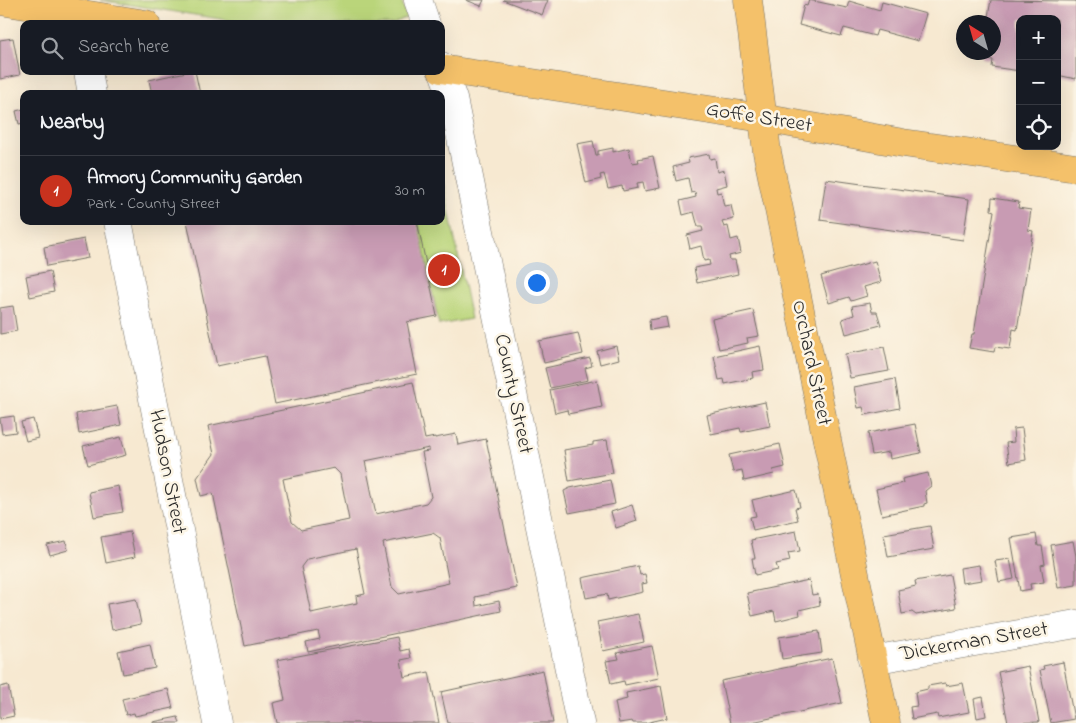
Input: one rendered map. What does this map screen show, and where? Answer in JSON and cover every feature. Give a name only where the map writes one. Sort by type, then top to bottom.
[{"type":"main road","name":"Orchard Street","points":[[748,0],[762,118],[771,171],[886,723]]},
{"type":"main road","points":[[0,1],[78,18],[101,20]]},
{"type":"main road","name":"Goffe Street","points":[[445,68],[762,118],[903,143],[1076,168]]},
{"type":"street","points":[[418,0],[425,20]]},
{"type":"street","points":[[89,75],[91,90]]},
{"type":"street","name":"County Street","points":[[444,75],[452,99],[580,723]]},
{"type":"street","name":"Hudson Street","points":[[119,225],[217,723]]},
{"type":"street","name":"Dickerman Street","points":[[872,660],[1076,624]]},
{"type":"green space","points":[[100,0],[401,0],[407,17],[401,20],[227,20]]},
{"type":"green space","points":[[445,191],[471,319],[439,325],[419,225],[445,225]]},
{"type":"building","points":[[466,0],[484,0],[481,6]]},
{"type":"building","points":[[503,0],[548,0],[542,15]]},
{"type":"building","points":[[809,0],[847,8],[849,1],[880,10],[882,2],[926,14],[918,41],[877,30],[875,36],[844,28],[841,36],[799,25],[804,5],[807,6]]},
{"type":"building","points":[[991,0],[1076,1],[1076,79],[1061,76],[1061,15],[1016,15],[1016,70],[992,67],[993,60],[1001,60],[1001,15],[988,15]]},
{"type":"building","points":[[13,38],[20,75],[0,79],[0,40]]},
{"type":"building","points":[[172,75],[196,75],[199,90],[151,90],[149,80]]},
{"type":"building","points":[[20,110],[20,124],[19,124],[16,111]]},
{"type":"building","points":[[593,141],[596,155],[598,155],[598,151],[613,148],[613,152],[629,148],[632,163],[639,162],[638,159],[653,156],[660,188],[645,191],[643,182],[637,183],[638,188],[623,191],[622,186],[608,189],[604,174],[600,175],[601,179],[586,183],[577,144]]},
{"type":"building","points":[[709,154],[710,159],[715,158],[717,172],[724,170],[727,185],[716,188],[717,193],[721,192],[724,206],[731,205],[734,219],[722,222],[724,227],[728,226],[731,240],[738,238],[741,253],[729,256],[730,260],[735,260],[738,274],[697,283],[694,268],[710,265],[709,260],[704,261],[701,246],[690,249],[687,235],[703,231],[702,227],[698,227],[694,212],[683,215],[680,201],[696,197],[695,192],[691,193],[688,178],[676,181],[673,167],[689,163],[688,158]]},
{"type":"building","points":[[826,179],[969,199],[963,240],[820,220]]},
{"type":"building","points":[[992,198],[1019,202],[1018,208],[1031,210],[1028,230],[1033,231],[1017,330],[1013,329],[1010,349],[995,347],[994,352],[969,348],[972,334],[974,334],[994,211],[991,210]]},
{"type":"building","points":[[188,225],[418,225],[437,316],[407,322],[417,374],[275,404],[265,356],[217,366]]},
{"type":"building","points":[[84,239],[88,258],[47,266],[44,247]]},
{"type":"building","points":[[875,261],[881,282],[864,287],[867,296],[851,301],[849,297],[829,303],[821,276]]},
{"type":"building","points":[[50,271],[54,292],[30,297],[26,276]]},
{"type":"building","points":[[870,303],[872,312],[877,312],[881,325],[846,334],[842,319],[854,315],[852,306]]},
{"type":"building","points":[[13,306],[17,331],[0,334],[0,308]]},
{"type":"building","points":[[753,310],[759,336],[747,338],[748,343],[719,349],[712,319]]},
{"type":"building","points":[[666,317],[668,327],[650,330],[649,320]]},
{"type":"building","points":[[578,333],[583,354],[544,363],[539,341]]},
{"type":"building","points":[[616,346],[619,359],[600,364],[597,351]]},
{"type":"building","points":[[760,346],[764,370],[752,372],[753,378],[725,384],[724,379],[719,380],[714,356]]},
{"type":"building","points":[[884,347],[889,371],[850,378],[845,354]]},
{"type":"building","points":[[590,358],[592,366],[585,368],[588,380],[550,388],[545,368]]},
{"type":"building","points":[[895,379],[900,408],[865,415],[863,407],[858,408],[854,387]]},
{"type":"building","points":[[597,380],[602,407],[568,414],[567,410],[555,413],[550,390]]},
{"type":"building","points":[[413,382],[425,439],[456,434],[458,445],[486,439],[517,588],[475,597],[476,606],[499,601],[501,611],[308,652],[306,642],[320,639],[318,631],[245,646],[213,493],[201,496],[197,478],[214,454],[208,426]],"holes":[[[429,448],[429,451],[422,452],[431,497],[426,503],[376,514],[365,461]],[[334,468],[340,474],[349,520],[301,530],[292,522],[283,479]],[[433,533],[440,538],[449,583],[399,594],[392,587],[383,543]],[[356,549],[365,594],[356,596],[357,603],[311,613],[301,567],[307,559]]]},
{"type":"building","points":[[765,402],[770,426],[741,432],[740,428],[711,434],[707,415]]},
{"type":"building","points":[[117,406],[121,425],[79,434],[76,414]]},
{"type":"building","points":[[14,416],[16,432],[2,434],[0,418]]},
{"type":"building","points":[[33,419],[38,438],[26,441],[21,422]]},
{"type":"building","points":[[915,424],[921,453],[890,459],[889,452],[872,455],[868,433]]},
{"type":"building","points":[[1022,428],[1026,460],[1009,463],[1006,443],[1014,442],[1013,429]]},
{"type":"building","points":[[121,437],[126,455],[88,465],[83,446]]},
{"type":"building","points":[[607,440],[613,473],[569,481],[564,450],[593,445],[593,442]]},
{"type":"building","points":[[780,444],[785,467],[773,470],[774,474],[744,481],[742,470],[733,472],[729,455]]},
{"type":"building","points":[[928,473],[931,486],[925,491],[927,503],[924,506],[882,515],[876,489],[903,483],[902,479]]},
{"type":"building","points":[[610,480],[615,504],[569,513],[564,491],[570,488]]},
{"type":"building","points":[[118,486],[123,512],[94,517],[89,492]]},
{"type":"building","points":[[796,490],[800,507],[795,508],[798,520],[753,530],[750,517],[756,516],[752,500]]},
{"type":"building","points":[[632,505],[637,521],[616,528],[611,512]]},
{"type":"building","points":[[930,526],[934,549],[888,557],[884,534]]},
{"type":"building","points":[[796,531],[800,551],[788,553],[790,561],[776,564],[778,570],[755,575],[752,558],[755,558],[751,540]]},
{"type":"building","points":[[130,532],[135,557],[106,563],[101,537]]},
{"type":"building","points":[[1036,534],[1038,546],[1042,546],[1045,564],[1041,565],[1044,582],[1030,584],[1031,589],[1020,591],[1011,538]]},
{"type":"building","points":[[66,541],[68,550],[50,555],[47,545]]},
{"type":"building","points":[[1073,541],[1076,556],[1076,585],[1058,588],[1051,545]]},
{"type":"building","points":[[1010,559],[1014,579],[999,582],[995,561]]},
{"type":"building","points":[[979,565],[982,580],[962,583],[960,568]]},
{"type":"building","points":[[638,566],[640,575],[645,574],[647,583],[642,584],[643,592],[608,600],[607,594],[586,598],[582,578]]},
{"type":"building","points":[[950,575],[956,608],[916,615],[912,612],[902,614],[898,590],[916,586],[915,581]]},
{"type":"building","points":[[809,580],[812,595],[818,594],[820,605],[799,610],[800,615],[776,621],[774,611],[752,616],[747,593]]},
{"type":"building","points":[[136,599],[141,624],[112,630],[107,604]]},
{"type":"building","points":[[638,614],[644,642],[603,651],[597,622]]},
{"type":"building","points":[[819,631],[822,653],[782,659],[779,637]]},
{"type":"building","points":[[397,637],[400,651],[409,649],[411,658],[401,660],[404,677],[429,672],[439,723],[277,723],[273,703],[285,700],[277,660]]},
{"type":"building","points":[[150,644],[155,668],[123,674],[118,651]]},
{"type":"building","points":[[652,646],[659,678],[625,685],[624,681],[611,684],[606,661],[619,659],[617,653]]},
{"type":"building","points":[[832,658],[842,703],[747,723],[730,723],[721,681]]},
{"type":"building","points":[[1063,662],[1074,719],[1051,723],[1040,670],[1044,669],[1043,666]]},
{"type":"building","points":[[1028,666],[1039,722],[1008,723],[998,672]]},
{"type":"building","points":[[543,670],[553,723],[448,723],[441,692]]},
{"type":"building","points":[[945,683],[946,686],[963,683],[969,712],[938,718],[937,714],[912,719],[910,707],[917,706],[915,692],[928,689],[928,686]]},
{"type":"building","points":[[8,685],[14,716],[0,719],[0,687]]},
{"type":"building","points":[[661,686],[667,718],[645,723],[633,723],[632,721],[619,723],[615,702],[627,699],[626,693]]},
{"type":"building","points":[[168,689],[173,708],[135,716],[134,713],[126,715],[122,699]]},
{"type":"building","points":[[983,697],[986,716],[977,718],[974,699]]},
{"type":"building","points":[[178,717],[180,723],[153,723],[153,722]]},
{"type":"place","name":"Armory Community Garden","points":[[444,270]]}]
